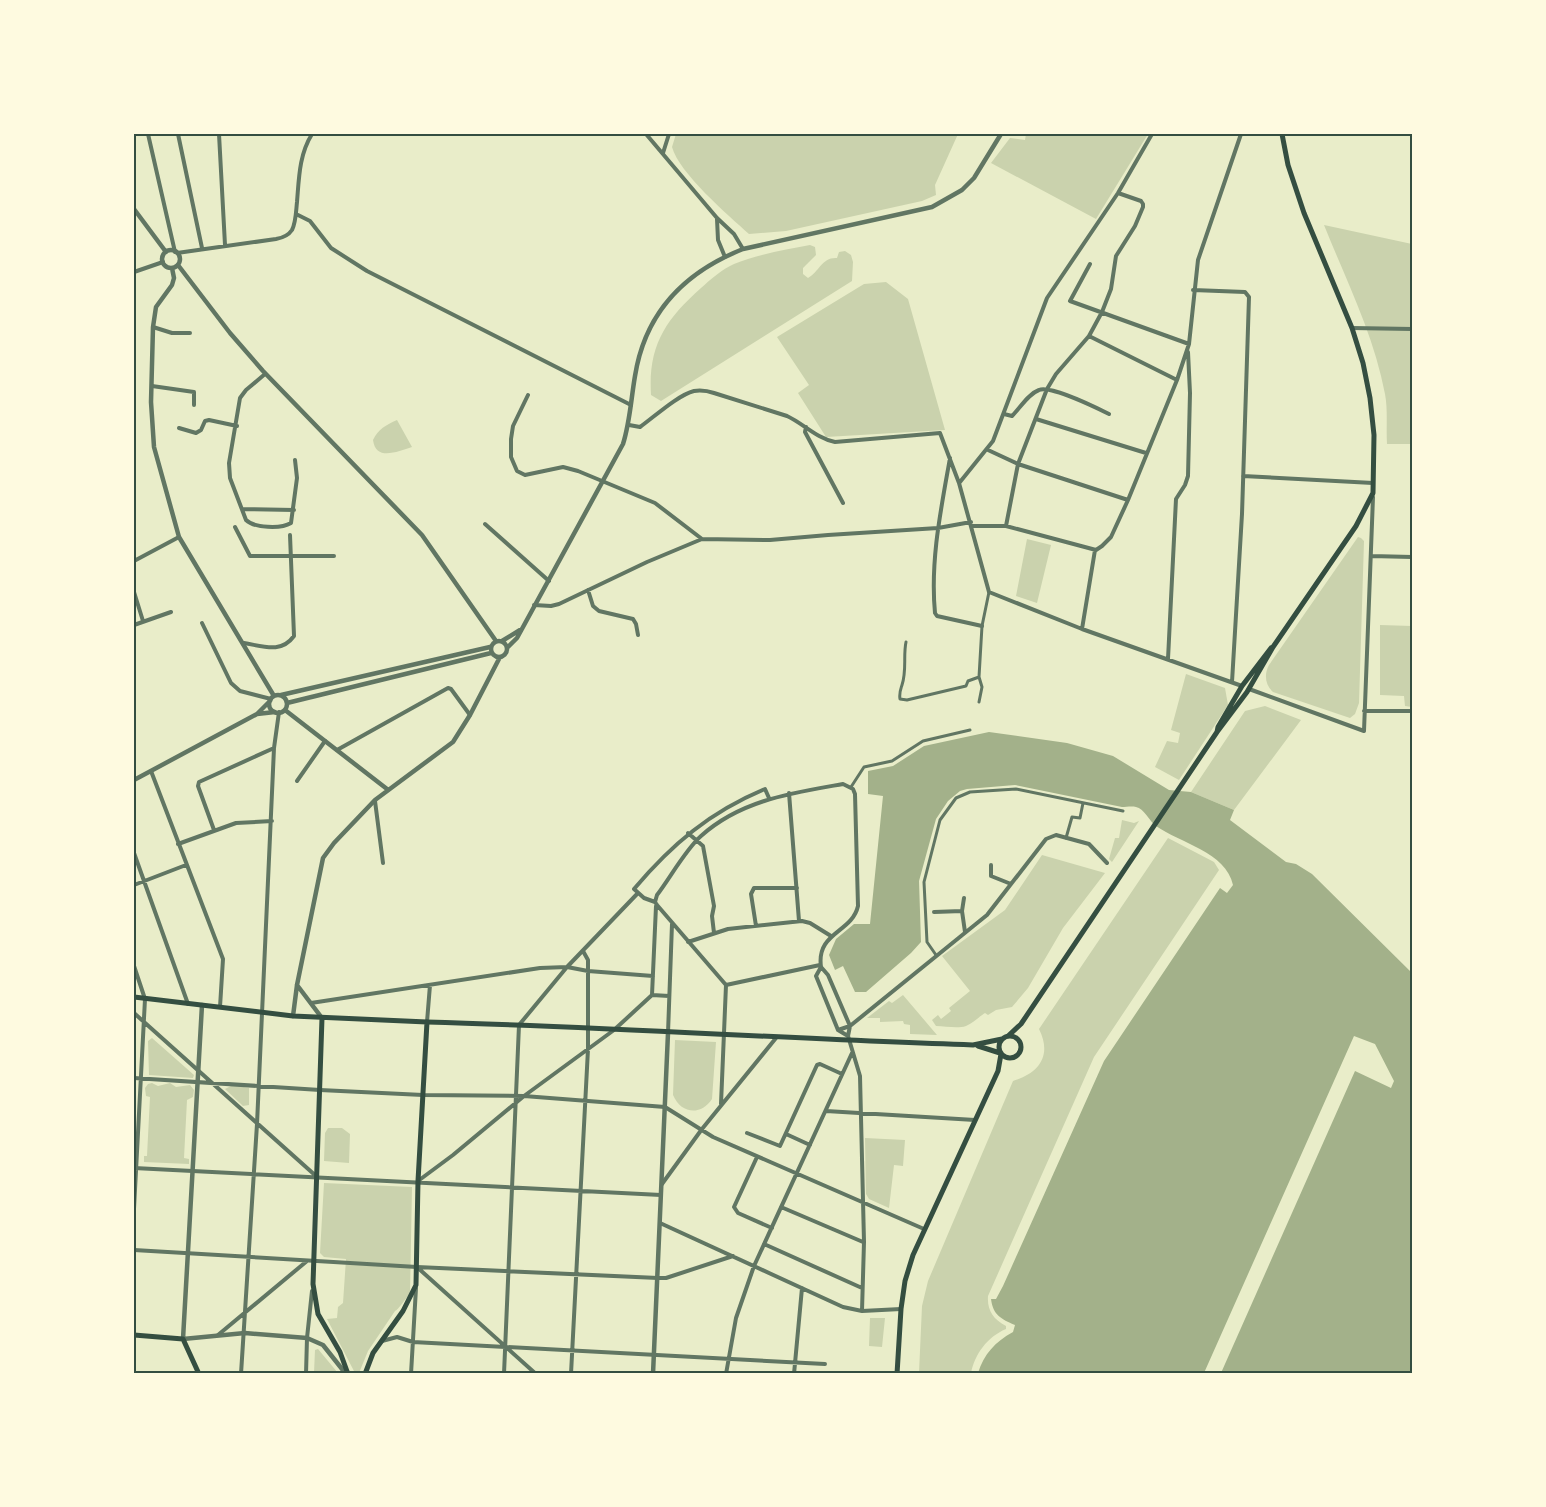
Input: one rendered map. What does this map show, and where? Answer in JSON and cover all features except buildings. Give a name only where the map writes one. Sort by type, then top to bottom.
[{"type":"main road","points":[[897,1374],[901,1309],[909,1268],[924,1229],[998,1071],[999,1046],[1022,1024],[1185,779],[1250,688],[1273,647],[1356,526],[1373,493],[1374,435],[1363,363],[1352,328],[1304,213],[1288,165],[1282,134]]},
{"type":"main road","points":[[1217,732],[1243,684],[1267,651],[1273,647]]},
{"type":"main road","points":[[1243,684],[1250,682],[1250,688]]},
{"type":"main road","points":[[134,997],[261,1013],[322,1018],[973,1046],[1013,1058]]},
{"type":"main road","points":[[322,1018],[311,1261],[318,1314],[340,1352],[347,1374]]},
{"type":"main road","points":[[365,1374],[373,1353],[403,1311],[416,1285],[418,1182],[427,1022]]},
{"type":"main road","points":[[1018,1041],[1022,1024]]},
{"type":"main road","points":[[973,1046],[1014,1037],[1020,1045],[1019,1053],[998,1071]]},
{"type":"main road","points":[[134,1335],[183,1339],[199,1374]]},
{"type":"street","points":[[148,134],[176,252],[180,259],[178,265],[172,268]]},
{"type":"street","points":[[178,134],[202,248]]},
{"type":"street","points":[[219,134],[225,245]]},
{"type":"street","points":[[166,252],[284,237],[293,227],[301,162],[312,134]]},
{"type":"street","points":[[646,134],[717,218],[734,234],[743,249]]},
{"type":"street","points":[[663,154],[669,134]]},
{"type":"street","points":[[293,1016],[297,985],[323,858],[334,843],[387,789],[447,748],[470,715],[500,657],[505,655],[507,648],[516,638],[533,605],[549,581],[623,444],[629,425],[634,377],[643,342],[658,315],[681,286],[725,256],[743,249],[932,207],[962,190],[974,178],[1001,134]]},
{"type":"street","points":[[960,483],[988,450],[1004,414],[1047,298],[1118,193],[1152,134]]},
{"type":"street","points":[[1168,659],[1176,499],[1188,476],[1190,393],[1188,347],[1193,290],[1198,260],[1241,134]]},
{"type":"street","points":[[1006,526],[1018,464],[1047,389],[1056,374],[1089,336],[1102,312],[1111,289],[1116,256],[1135,226],[1143,204],[1118,193]]},
{"type":"street","points":[[134,209],[166,252]]},
{"type":"street","points":[[296,214],[310,221],[331,248],[367,271],[631,405]]},
{"type":"street","points":[[717,218],[718,240],[725,256]]},
{"type":"street","points":[[166,252],[163,262],[172,268]]},
{"type":"street","points":[[134,272],[163,262]]},
{"type":"street","points":[[1090,264],[1070,300],[1188,347]]},
{"type":"street","points":[[178,265],[265,374],[412,524],[496,641]]},
{"type":"street","points":[[172,268],[174,278],[172,285],[156,307],[153,327],[151,423],[154,447],[179,537],[244,643],[272,698],[270,707],[277,712]]},
{"type":"street","points":[[1193,290],[1249,294],[1243,476],[1232,682]]},
{"type":"street","points":[[153,327],[172,333],[189,333]]},
{"type":"street","points":[[1352,328],[1413,329]]},
{"type":"street","points":[[1089,336],[1177,380]]},
{"type":"street","points":[[533,605],[551,606],[702,539],[770,540],[971,524],[1006,526],[1095,550],[1111,537],[1128,500],[1177,380],[1188,347]]},
{"type":"street","points":[[265,374],[240,398],[229,463],[231,478],[246,520],[250,524],[289,525],[294,510],[297,478],[295,460]]},
{"type":"street","points":[[152,387],[194,392],[194,405]]},
{"type":"street","points":[[1004,414],[1012,416],[1035,392],[1047,389],[1087,403],[1109,414]]},
{"type":"street","points":[[629,425],[640,427],[684,396],[693,391],[703,391],[786,416],[819,437],[840,443],[937,432],[942,435],[960,483],[989,592],[982,626],[979,677],[982,687],[979,702]]},
{"type":"street","points":[[528,395],[513,426],[511,439],[511,457],[517,471],[525,475],[563,467],[578,471],[655,503],[702,539]]},
{"type":"street","points":[[1036,419],[1146,453]]},
{"type":"street","points":[[179,428],[196,433],[201,430],[205,421],[209,420],[237,426]]},
{"type":"street","points":[[806,427],[804,432],[843,503]]},
{"type":"street","points":[[988,450],[1018,464],[1128,500]]},
{"type":"street","points":[[950,457],[938,528],[933,590],[936,615],[982,626]]},
{"type":"street","points":[[1243,476],[1373,483]]},
{"type":"street","points":[[1250,688],[1364,731],[1373,493]]},
{"type":"street","points":[[243,509],[294,510]]},
{"type":"street","points":[[485,524],[549,581]]},
{"type":"street","points":[[235,527],[250,556],[334,556]]},
{"type":"street","points":[[244,643],[275,648],[284,646],[294,636],[290,535]]},
{"type":"street","points":[[134,561],[179,537]]},
{"type":"street","points":[[1082,629],[1095,550]]},
{"type":"street","points":[[1371,556],[1413,557]]},
{"type":"street","points":[[588,590],[595,608],[633,619],[638,635]]},
{"type":"street","points":[[134,592],[143,621]]},
{"type":"street","points":[[989,592],[1082,629],[1243,684]]},
{"type":"street","points":[[134,625],[171,612]]},
{"type":"street","points":[[202,623],[231,683],[240,691],[272,698]]},
{"type":"street","points":[[134,780],[257,714],[272,698],[490,647],[496,641],[502,641],[520,630]]},
{"type":"street","points":[[502,641],[507,648]]},
{"type":"street","points":[[906,642],[903,654],[906,666],[899,693],[900,699],[907,700],[966,686],[968,681],[979,677]]},
{"type":"street","points":[[490,647],[491,654]]},
{"type":"street","points":[[287,703],[491,654],[500,657]]},
{"type":"street","points":[[337,750],[448,688],[470,715]]},
{"type":"street","points":[[281,695],[287,703]]},
{"type":"street","points":[[285,710],[287,703]]},
{"type":"street","points":[[257,714],[285,710]]},
{"type":"street","points":[[285,710],[387,789]]},
{"type":"street","points":[[1364,711],[1413,711]]},
{"type":"street","points":[[242,1374],[277,712]]},
{"type":"street","points":[[850,787],[864,767],[892,761],[923,741],[970,730]]},
{"type":"street","points":[[297,781],[325,741]]},
{"type":"street","points":[[214,830],[198,786],[199,782],[274,748]]},
{"type":"street","points":[[151,771],[223,959],[220,1008]]},
{"type":"street","points":[[418,1182],[524,1096],[614,1030],[652,995],[657,896],[697,840],[729,816],[769,798],[843,784],[850,787],[855,794],[858,906],[853,918],[831,936],[823,947],[821,966],[816,976],[838,1029],[849,1039]]},
{"type":"street","points":[[721,1105],[726,985],[656,904],[644,898],[634,889],[657,862],[688,833],[715,814],[765,789],[769,798]]},
{"type":"street","points":[[936,955],[927,942],[924,882],[940,820],[951,803],[963,794],[1016,789],[1123,811]]},
{"type":"street","points":[[789,793],[799,921]]},
{"type":"street","points":[[375,800],[383,863]]},
{"type":"street","points":[[1066,838],[1071,817],[1080,818],[1083,803]]},
{"type":"street","points":[[178,844],[236,823],[272,821]]},
{"type":"street","points":[[688,833],[703,846],[714,906],[712,916],[714,933]]},
{"type":"street","points":[[838,1029],[850,1026],[992,910],[1046,839],[1056,835],[1089,844],[1107,864]]},
{"type":"street","points":[[134,853],[188,1004]]},
{"type":"street","points":[[134,885],[186,865]]},
{"type":"street","points":[[991,865],[991,876],[1011,884]]},
{"type":"street","points":[[756,926],[751,894],[754,888],[797,888]]},
{"type":"street","points":[[504,1374],[519,1025],[567,967],[638,893]]},
{"type":"street","points":[[964,898],[962,911],[965,933]]},
{"type":"street","points":[[934,912],[962,911]]},
{"type":"street","points":[[688,942],[728,929],[799,921],[810,923],[831,936]]},
{"type":"street","points":[[653,1374],[672,924]]},
{"type":"street","points":[[571,1374],[588,1049],[588,960],[583,951]]},
{"type":"street","points":[[134,966],[145,999],[134,1209]]},
{"type":"street","points":[[726,985],[821,966]]},
{"type":"street","points":[[821,966],[828,975],[850,1026],[849,1039],[860,1076],[864,1242],[862,1311]]},
{"type":"street","points":[[311,1003],[540,968],[567,967],[653,976]]},
{"type":"street","points":[[297,985],[322,1018]]},
{"type":"street","points":[[427,1022],[430,985]]},
{"type":"street","points":[[652,995],[669,996]]},
{"type":"street","points":[[202,1005],[183,1339],[245,1334],[307,1338],[323,1345],[347,1374]]},
{"type":"street","points":[[134,1013],[316,1177]]},
{"type":"street","points":[[662,1185],[702,1129],[776,1038]]},
{"type":"street","points":[[726,1374],[736,1318],[754,1266],[852,1053]]},
{"type":"street","points":[[747,1133],[778,1146],[782,1144],[817,1065],[820,1064],[842,1074]]},
{"type":"street","points":[[134,1078],[423,1095],[524,1096],[665,1107],[713,1137],[924,1229]]},
{"type":"street","points":[[826,1111],[976,1120]]},
{"type":"street","points":[[786,1134],[810,1145]]},
{"type":"street","points":[[757,1157],[734,1207],[738,1213],[772,1228]]},
{"type":"street","points":[[135,1168],[254,1176],[316,1177],[661,1195]]},
{"type":"street","points":[[781,1207],[864,1242]]},
{"type":"street","points":[[660,1223],[843,1307],[862,1311],[901,1309]]},
{"type":"street","points":[[764,1244],[862,1288]]},
{"type":"street","points":[[134,1250],[417,1267],[658,1278],[666,1278],[733,1256]]},
{"type":"street","points":[[218,1336],[311,1261]]},
{"type":"street","points":[[417,1267],[536,1374]]},
{"type":"street","points":[[306,1374],[313,1284]]},
{"type":"street","points":[[411,1374],[416,1285]]},
{"type":"street","points":[[794,1374],[802,1288]]},
{"type":"street","points":[[382,1341],[397,1337],[413,1342],[825,1364]]},
{"type":"shaded area","points":[[676,134],[958,134],[935,185],[936,195],[922,201],[786,231],[749,234],[705,193],[684,169],[672,147]]},
{"type":"shaded area","points":[[1026,134],[1148,134],[1096,219],[991,163],[1010,138],[1025,140]]},
{"type":"shaded area","points":[[1324,225],[1412,244],[1412,444],[1387,444],[1386,400],[1374,350]]},
{"type":"shaded area","points":[[810,245],[815,247],[816,255],[803,268],[803,274],[808,278],[824,262],[837,258],[839,252],[845,251],[851,255],[853,262],[852,281],[661,401],[651,395],[652,362],[661,335],[688,300],[716,275],[734,264],[762,255]]},
{"type":"shaded area","points":[[886,282],[908,299],[945,430],[826,437],[798,393],[809,385],[777,337],[864,284]]},
{"type":"shaded area","points":[[397,420],[412,447],[388,453],[378,451],[373,440],[375,436]]},
{"type":"shaded area","points":[[1358,537],[1364,541],[1359,703],[1355,714],[1350,718],[1273,692],[1268,686],[1266,676],[1267,668]]},
{"type":"shaded area","points":[[1027,539],[1051,545],[1037,603],[1016,596]]},
{"type":"shaded area","points":[[1380,625],[1412,626],[1412,707],[1405,706],[1404,696],[1380,695]]},
{"type":"shaded area","points":[[1186,674],[1225,688],[1228,705],[1179,780],[1155,767],[1167,741],[1178,743],[1180,733],[1171,730]]},
{"type":"shaded area","points":[[1265,706],[1301,720],[1234,810],[1191,792],[1245,711]]},
{"type":"shaded area","points":[[989,732],[1067,743],[1113,756],[1169,790],[1191,792],[1234,810],[1230,820],[1286,862],[1296,864],[1312,874],[1412,973],[1412,1373],[1221,1373],[1355,1071],[1391,1088],[1394,1081],[1375,1044],[1354,1036],[1204,1373],[978,1373],[991,1349],[1013,1332],[1015,1325],[998,1316],[991,1299],[996,1299],[1003,1286],[1104,1061],[1220,888],[1227,893],[1233,885],[1229,874],[1212,856],[1156,826],[1139,808],[1122,807],[1015,785],[967,789],[960,791],[948,801],[936,819],[919,881],[921,942],[866,992],[855,992],[843,966],[835,970],[829,955],[836,939],[854,924],[870,924],[883,796],[868,794],[868,771],[893,766],[924,746]]},
{"type":"shaded area","points":[[1122,820],[1134,823],[1139,821],[1112,862],[1109,859],[1115,838],[1119,838]]},
{"type":"shaded area","points":[[1168,838],[1214,862],[1219,870],[1094,1057],[988,1296],[992,1314],[1006,1326],[1006,1329],[999,1332],[983,1347],[975,1359],[971,1373],[919,1373],[922,1306],[928,1281],[1013,1081],[1030,1073],[1041,1062],[1044,1047],[1039,1029]]},
{"type":"shaded area","points":[[1042,855],[1105,873],[1063,928],[1028,988],[1012,1007],[996,1010],[988,1015],[985,1013],[966,1026],[936,1026],[932,1020],[938,1015],[941,1019],[951,1011],[949,1008],[970,991],[942,956],[1005,910]]},
{"type":"shaded area","points":[[903,995],[937,1035],[910,1034],[910,1025],[904,1024],[903,1021],[880,1022],[880,1018],[867,1018],[889,1001],[892,1003]]},
{"type":"shaded area","points":[[152,1038],[194,1075],[193,1078],[149,1075],[148,1041]]},
{"type":"shaded area","points":[[675,1040],[716,1042],[712,1099],[697,1110],[681,1106],[673,1095]]},
{"type":"shaded area","points":[[152,1083],[158,1086],[170,1083],[176,1087],[190,1085],[194,1090],[193,1097],[187,1100],[184,1158],[189,1159],[189,1164],[144,1162],[144,1156],[147,1156],[150,1097],[146,1096],[145,1088]]},
{"type":"shaded area","points":[[233,1085],[249,1088],[249,1105],[243,1106],[225,1089]]},
{"type":"shaded area","points":[[328,1128],[342,1128],[350,1134],[349,1163],[324,1161],[325,1133]]},
{"type":"shaded area","points":[[865,1138],[905,1140],[903,1166],[894,1165],[889,1208],[869,1199],[866,1194]]},
{"type":"shaded area","points":[[324,1183],[412,1187],[410,1294],[395,1311],[368,1351],[359,1373],[355,1373],[327,1319],[337,1318],[338,1307],[343,1303],[346,1259],[324,1257],[320,1253]]},
{"type":"shaded area","points":[[870,1318],[885,1318],[882,1347],[869,1346]]},
{"type":"shaded area","points":[[318,1349],[338,1373],[314,1373],[315,1350]]}]
